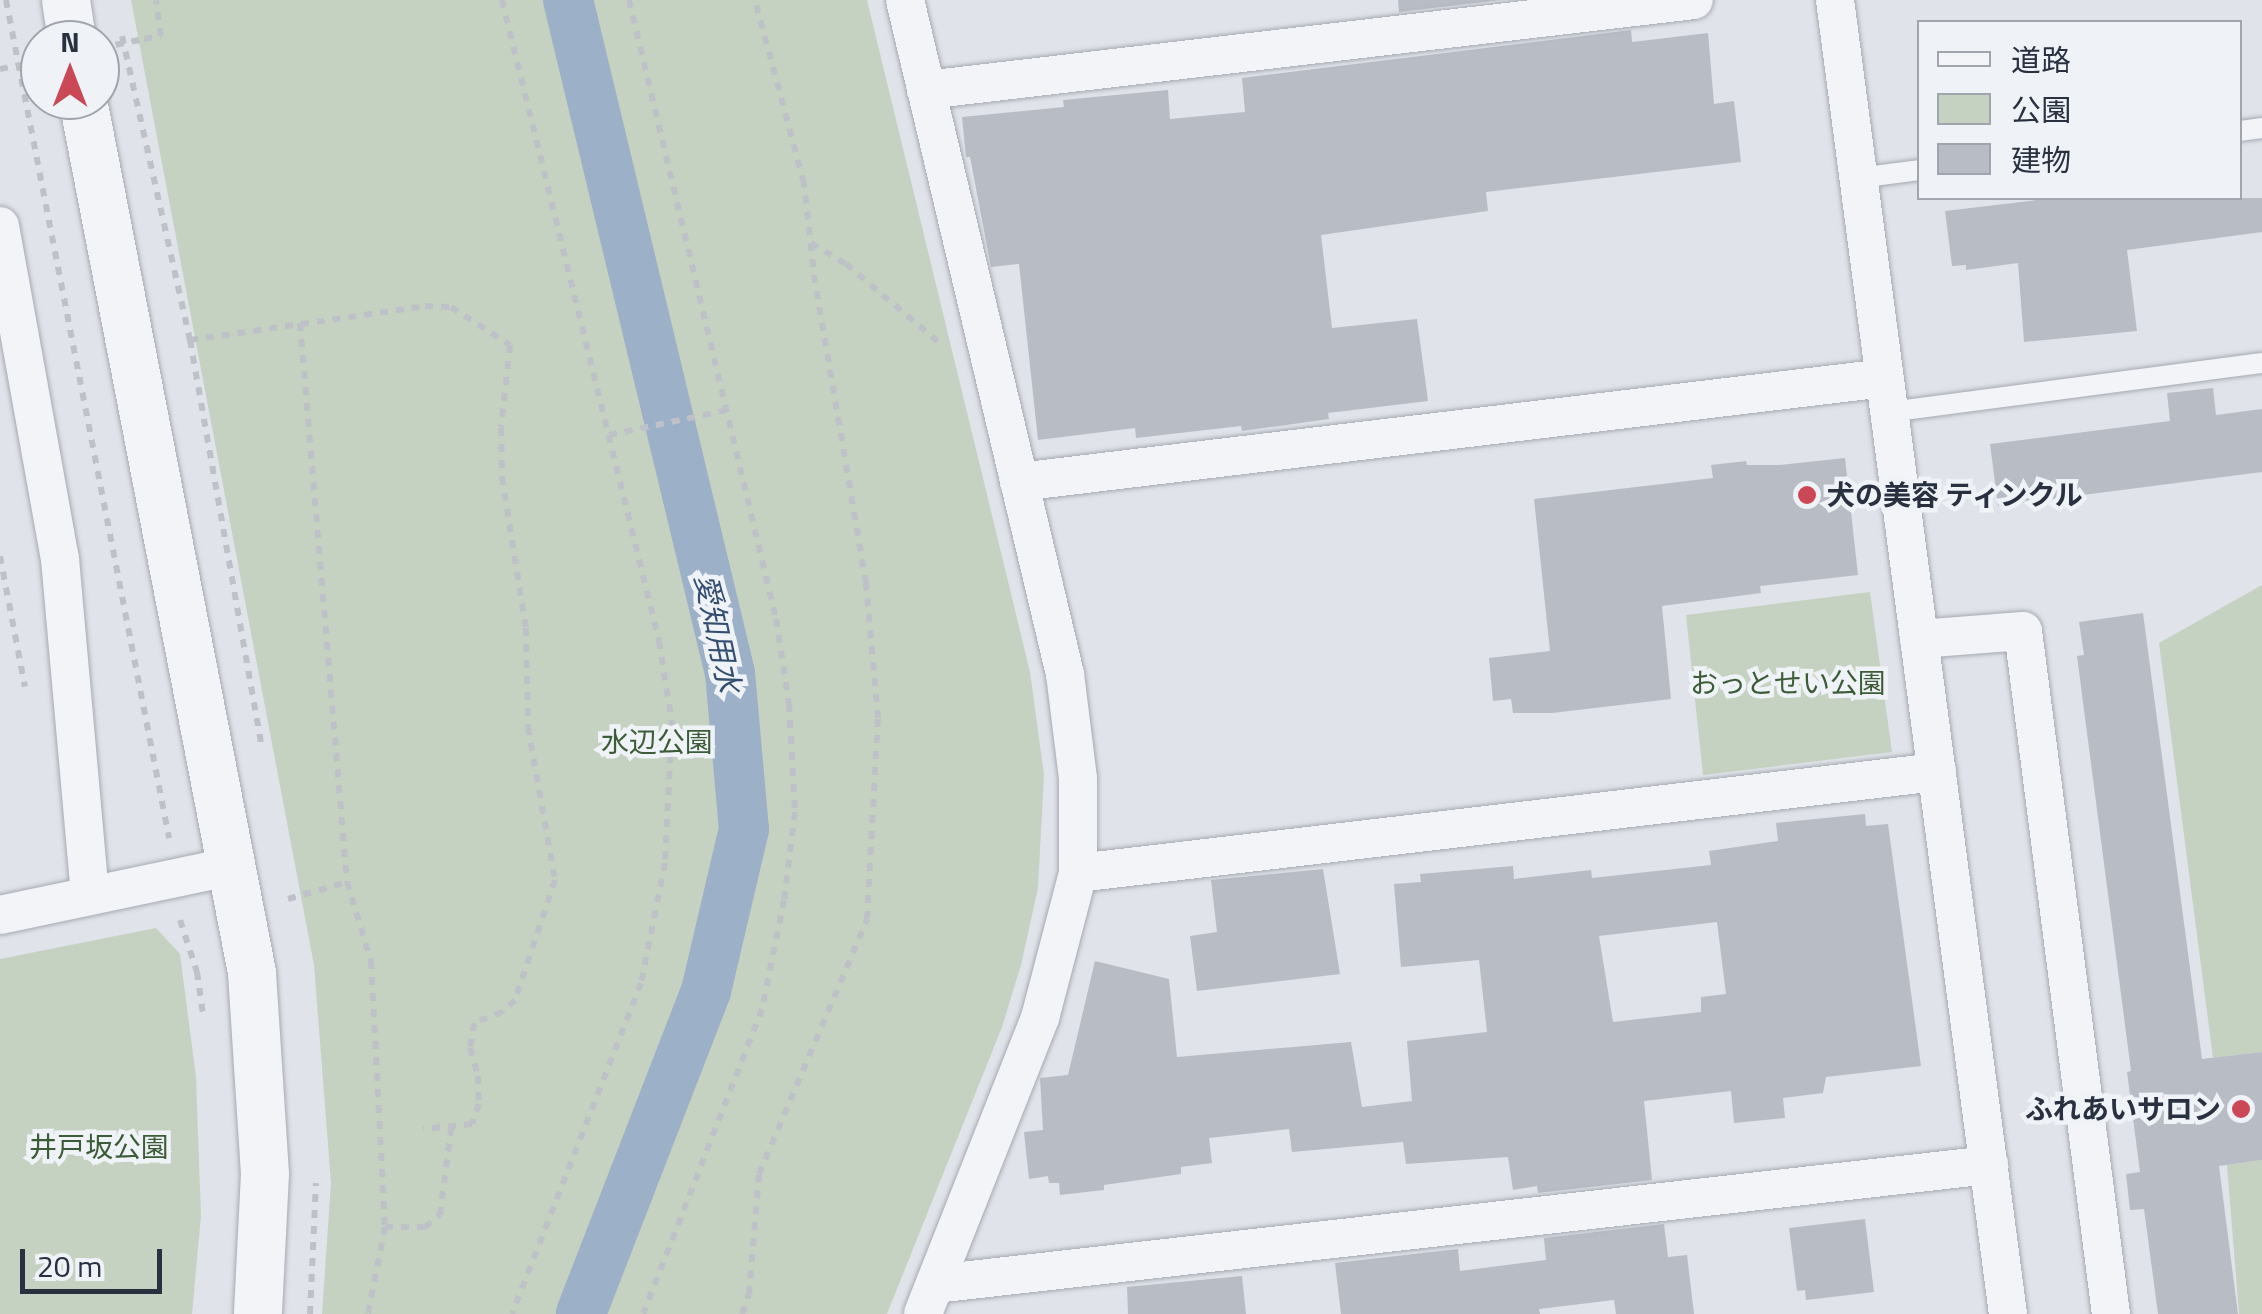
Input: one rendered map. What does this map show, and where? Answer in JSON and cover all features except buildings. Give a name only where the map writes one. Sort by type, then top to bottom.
[{"type":"street","points":[[904,0],[1066,674],[1078,779],[1078,873],[1040,1018],[929,1299],[1989,1164]]},
{"type":"street","points":[[926,90],[1694,0]]},
{"type":"street","points":[[1835,0],[2008,1314]]},
{"type":"street","points":[[87,120],[228,867],[252,973],[265,1174],[258,1314]]},
{"type":"street","points":[[0,226],[60,559],[90,896]]},
{"type":"street","points":[[1019,482],[1887,395]]},
{"type":"street","points":[[1919,639],[2023,631],[2111,1314]]},
{"type":"street","points":[[1078,873],[1936,772]]},
{"type":"street","points":[[0,915],[228,867]]},
{"type":"lane","points":[[1858,178],[1917,170]]},
{"type":"lane","points":[[1887,395],[2262,363]]},
{"type":"path","points":[[6,0],[204,1025]]},
{"type":"path","points":[[120,44],[162,36],[156,0]]},
{"type":"path","points":[[502,0],[660,641],[672,723],[665,862],[641,982],[512,1314]]},
{"type":"path","points":[[629,0],[776,619],[790,704],[794,812],[784,900],[762,1009],[642,1314]]},
{"type":"path","points":[[742,1314],[749,1294],[758,1174],[867,919],[878,718],[866,583],[804,183],[756,0]]},
{"type":"path","points":[[811,243],[846,264],[947,350]]},
{"type":"path","points":[[190,340],[424,306],[451,307],[510,345],[502,477],[526,628],[528,727],[554,880],[515,1000],[502,1012],[474,1024],[470,1048],[478,1076],[478,1104],[472,1124],[423,1129]]},
{"type":"path","points":[[300,323],[347,882],[371,962],[385,1228],[368,1314]]},
{"type":"path","points":[[609,435],[728,410]]},
{"type":"path","points":[[288,900],[347,882]]},
{"type":"path","points":[[385,1228],[424,1226],[440,1215],[451,1129]]},
{"type":"green space","name":"水辺公園","points":[[131,0],[867,0],[1030,672],[1044,775],[1038,888],[1021,965],[1002,1027],[887,1314],[322,1314],[331,1183],[314,965]]},
{"type":"green space","points":[[2262,585],[2262,1052],[2213,1058],[2159,643]]},
{"type":"green space","name":"おっとせい公園","points":[[1870,592],[1892,752],[1703,775],[1686,615]]},
{"type":"green space","name":"井戸坂公園","points":[[156,928],[180,954],[196,1077],[201,1216],[192,1314],[0,1314],[0,959]]},
{"type":"green space","points":[[2262,1160],[2262,1314],[2239,1314],[2227,1165]]},
{"type":"waterway","name":"愛知用水","points":[[568,0],[730,673],[744,829],[706,991],[581,1314]]},
{"type":"place","name":"犬の美容 ティンクル","points":[[1807,495]]},
{"type":"place","name":"ふれあいサロン","points":[[2241,1109]]}]
